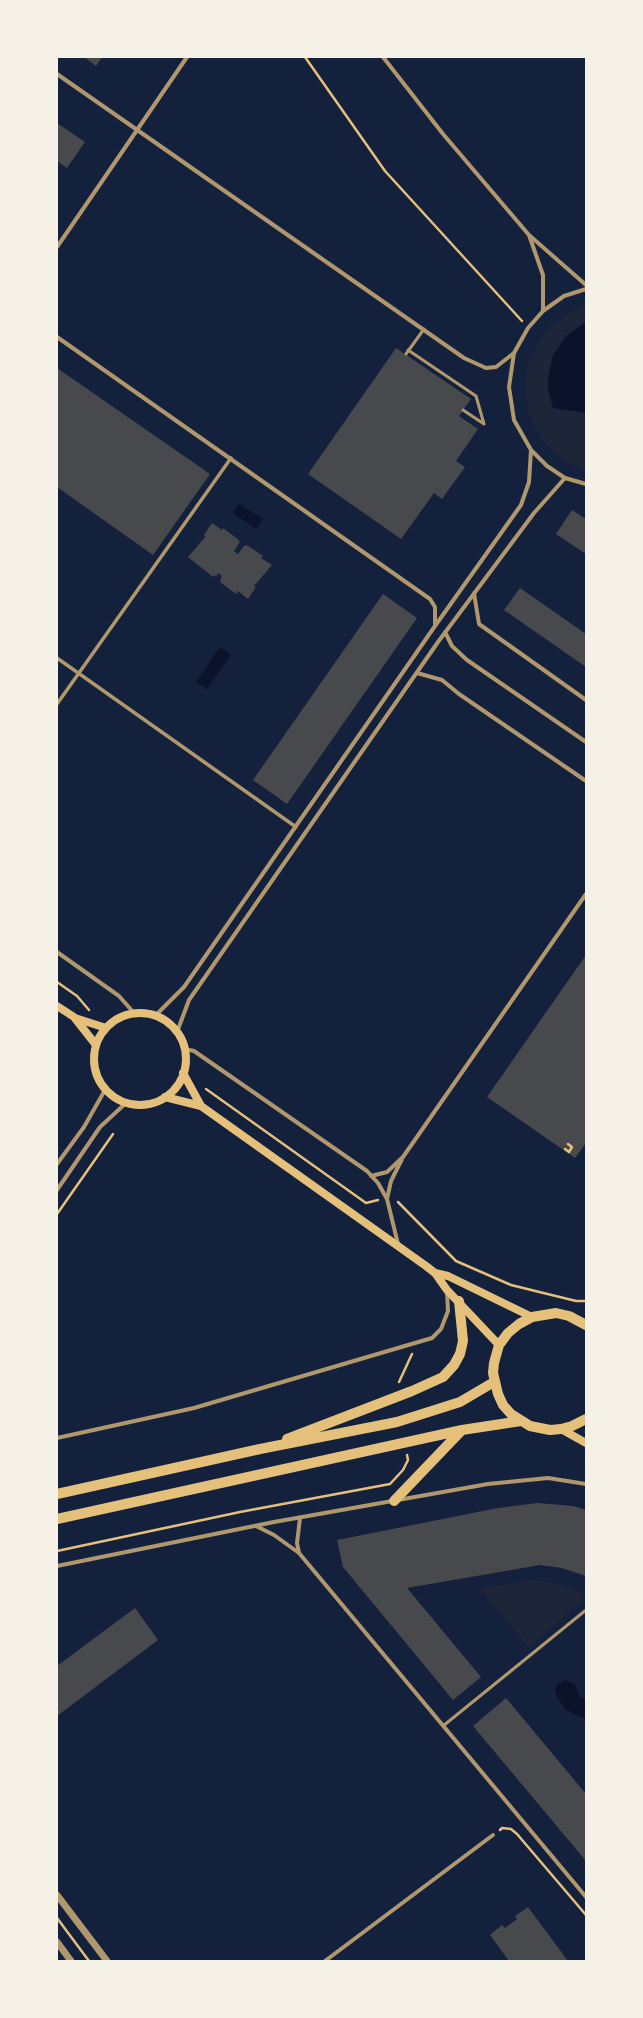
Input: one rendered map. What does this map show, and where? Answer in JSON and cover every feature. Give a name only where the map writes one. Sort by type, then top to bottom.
[{"type":"main road","points":[[57,1006],[74,1017],[106,1028]]},
{"type":"main road","points":[[134,1013],[155,1016],[171,1025],[177,1032],[185,1049],[186,1061],[179,1082],[165,1097],[146,1104],[126,1103],[106,1090],[98,1078],[94,1065],[96,1045],[99,1037],[106,1028],[121,1017],[134,1013]]},
{"type":"main road","points":[[74,1017],[96,1045]]},
{"type":"main road","points":[[183,1073],[201,1106]]},
{"type":"main road","points":[[165,1097],[201,1106],[435,1273],[447,1290],[499,1346]]},
{"type":"main road","points":[[435,1273],[448,1276],[532,1317]]},
{"type":"main road","points":[[260,1449],[412,1391],[443,1377],[454,1365],[460,1354],[463,1341],[459,1302]]},
{"type":"main road","points":[[584,1322],[556,1314],[532,1317],[513,1328],[499,1346],[494,1364],[494,1382],[504,1405],[521,1421],[540,1429],[560,1429],[572,1426],[586,1419]]},
{"type":"main road","points":[[59,1493],[260,1449],[400,1421],[460,1402],[494,1382]]},
{"type":"main road","points":[[57,1519],[462,1430],[521,1421]]},
{"type":"main road","points":[[560,1429],[586,1443]]},
{"type":"main road","points":[[394,1501],[422,1470],[462,1430]]},
{"type":"street","points":[[383,57],[443,134],[528,235],[586,285]]},
{"type":"street","points":[[57,247],[138,130],[184,58]]},
{"type":"street","points":[[57,74],[464,358],[486,368],[496,367],[514,353]]},
{"type":"street","points":[[528,235],[543,275],[543,311]]},
{"type":"street","points":[[586,289],[564,296],[543,311],[528,328],[514,353],[509,387],[514,420],[531,450],[546,466],[565,478],[586,484]]},
{"type":"street","points":[[57,338],[231,458],[312,518],[430,599],[435,607],[435,626]]},
{"type":"street","points":[[155,1016],[184,987],[521,505],[529,482],[531,450]]},
{"type":"street","points":[[57,704],[231,458]]},
{"type":"street","points":[[177,1032],[189,1000],[445,632],[534,512],[565,478]]},
{"type":"street","points":[[474,593],[479,624],[586,700]]},
{"type":"street","points":[[445,632],[452,646],[467,660],[586,742]]},
{"type":"street","points":[[57,658],[296,827]]},
{"type":"street","points":[[417,673],[442,680],[459,694],[586,781]]},
{"type":"street","points":[[371,1176],[387,1172],[403,1157],[586,894]]},
{"type":"street","points":[[57,952],[118,996],[134,1013]]},
{"type":"street","points":[[185,1049],[194,1051],[367,1171],[387,1199],[398,1246]]},
{"type":"street","points":[[57,1164],[84,1127],[106,1090]]},
{"type":"street","points":[[57,1190],[100,1128],[126,1103]]},
{"type":"street","points":[[387,1199],[391,1181],[399,1168],[403,1157]]},
{"type":"street","points":[[57,1438],[194,1408],[432,1338],[441,1329],[448,1311],[447,1290]]},
{"type":"street","points":[[57,1566],[256,1526],[488,1484],[530,1479],[564,1479],[586,1484]]},
{"type":"street","points":[[299,1553],[297,1543],[300,1518]]},
{"type":"street","points":[[256,1526],[274,1535],[299,1553],[586,1896]]},
{"type":"street","points":[[324,1961],[493,1835]]},
{"type":"street","points":[[57,1895],[107,1961]]},
{"type":"street","points":[[57,1942],[71,1961]]},
{"type":"lane","points":[[424,329],[407,352],[427,363],[476,396],[484,424],[463,410]]},
{"type":"lane","points":[[418,358],[418,363]]},
{"type":"lane","points":[[426,368],[427,363]]},
{"type":"lane","points":[[436,375],[437,370]]},
{"type":"lane","points":[[444,375],[444,380]]},
{"type":"lane","points":[[453,387],[454,382]]},
{"type":"lane","points":[[461,387],[461,392]]},
{"type":"lane","points":[[443,1726],[586,1610]]},
{"type":"path","points":[[305,57],[385,171],[528,328]]},
{"type":"path","points":[[57,982],[77,996],[92,1012]]},
{"type":"path","points":[[57,1214],[113,1134]]},
{"type":"path","points":[[563,1151],[569,1152],[572,1147],[568,1144]]},
{"type":"path","points":[[397,1388],[414,1350]]},
{"type":"path","points":[[57,1551],[240,1512],[390,1484],[408,1460],[407,1452]]},
{"type":"path","points":[[493,1835],[502,1828],[511,1829],[517,1834],[586,1915]]},
{"type":"path","points":[[57,1918],[89,1961]]},
{"type":"shaded area","points":[[586,305],[586,322],[576,327],[553,408],[586,413],[586,470],[568,463],[557,455],[541,438],[529,414],[525,390],[527,368],[539,340],[551,326],[570,312]]},
{"type":"shaded area","points":[[586,322],[586,413],[553,408],[548,390],[548,379],[553,355],[566,336]]},
{"type":"shaded area","points":[[239,504],[263,519],[256,529],[233,513]]},
{"type":"shaded area","points":[[220,647],[231,655],[207,689],[196,682]]},
{"type":"shaded area","points":[[531,1580],[550,1582],[573,1588],[586,1597],[529,1648],[480,1588]]},
{"type":"shaded area","points":[[565,1680],[575,1684],[579,1696],[586,1701],[586,1718],[580,1717],[566,1710],[556,1696],[555,1690],[557,1685]]},
{"type":"building","points":[[84,57],[102,57],[96,66]]},
{"type":"building","points":[[57,123],[85,142],[67,168],[57,161]]},
{"type":"building","points":[[396,348],[471,399],[459,416],[478,429],[456,461],[465,467],[442,499],[434,493],[401,539],[308,474]]},
{"type":"building","points":[[57,368],[210,474],[153,555],[57,487]]},
{"type":"building","points":[[572,510],[586,519],[586,554],[556,534]]},
{"type":"building","points":[[212,523],[222,530],[223,528],[239,540],[238,541],[240,542],[234,551],[238,554],[244,546],[247,545],[263,556],[261,558],[272,565],[254,586],[256,587],[248,599],[238,591],[236,594],[220,582],[222,576],[218,573],[216,577],[214,575],[213,577],[188,557],[206,536],[204,535]]},
{"type":"building","points":[[520,588],[586,634],[586,667],[504,610]]},
{"type":"building","points":[[383,594],[417,618],[287,804],[253,780]]},
{"type":"building","points":[[586,955],[586,1143],[575,1158],[487,1097]]},
{"type":"building","points":[[537,1503],[573,1506],[586,1510],[586,1576],[562,1568],[540,1565],[407,1588],[481,1677],[453,1700],[343,1567],[337,1540],[498,1508]]},
{"type":"building","points":[[135,1608],[158,1640],[57,1716],[57,1666]]},
{"type":"building","points":[[506,1698],[586,1794],[586,1861],[473,1726]]},
{"type":"building","points":[[528,1907],[568,1961],[509,1961],[490,1935],[502,1925],[505,1928],[517,1919],[515,1916]]}]
